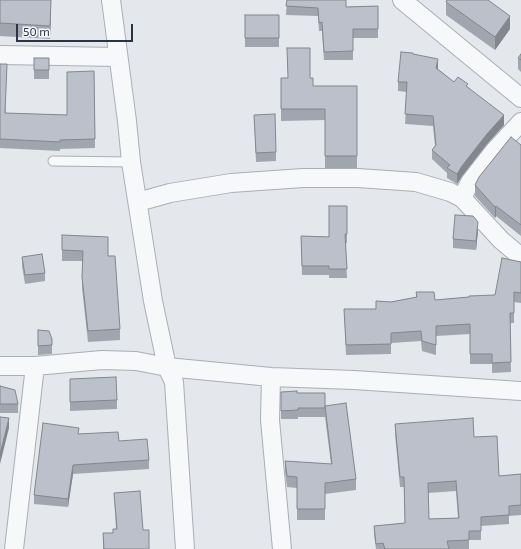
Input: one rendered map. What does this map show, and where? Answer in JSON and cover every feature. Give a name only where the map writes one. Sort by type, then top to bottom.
[{"type":"street","points":[[111,0],[128,121],[131,162],[153,301],[167,366],[174,382],[185,549]]},
{"type":"street","points":[[406,1],[521,98]]},
{"type":"street","points":[[0,56],[118,57]]},
{"type":"street","points":[[462,198],[470,182],[521,122]]},
{"type":"street","points":[[138,202],[170,193],[231,183],[303,178],[358,178],[416,182],[450,192],[462,198],[501,240],[521,257]]},
{"type":"street","points":[[0,366],[35,366],[102,360],[136,361],[167,366],[271,377],[354,380],[449,388],[521,391]]},
{"type":"street","points":[[14,549],[35,366]]},
{"type":"street","points":[[271,377],[270,420],[282,549]]},
{"type":"lane","points":[[53,161],[131,162]]},
{"type":"building","points":[[0,0],[51,0],[50,26],[0,23]]},
{"type":"building","points":[[287,0],[346,0],[346,7],[378,6],[378,29],[353,29],[353,51],[324,52],[322,22],[319,23],[318,8],[286,6]]},
{"type":"building","points":[[447,0],[488,0],[510,16],[495,37],[446,2]]},
{"type":"building","points":[[245,15],[279,15],[279,38],[245,38]]},
{"type":"building","points":[[287,48],[310,48],[310,78],[313,78],[313,86],[357,86],[357,156],[325,156],[325,109],[281,109],[281,78],[288,78]]},
{"type":"building","points":[[401,52],[413,53],[438,59],[436,68],[454,82],[458,77],[468,84],[466,86],[504,115],[487,134],[457,174],[447,168],[450,165],[432,150],[436,145],[433,116],[405,114],[407,82],[398,82]]},
{"type":"building","points":[[34,58],[49,58],[49,70],[34,70]]},
{"type":"building","points":[[0,64],[7,64],[5,113],[67,115],[67,72],[94,71],[95,139],[60,140],[60,142],[0,139]]},
{"type":"building","points":[[275,114],[276,152],[256,153],[254,115]]},
{"type":"building","points":[[511,137],[521,145],[521,225],[496,206],[495,207],[475,185],[479,177]]},
{"type":"building","points":[[329,206],[347,206],[347,234],[345,234],[347,269],[329,269],[329,266],[302,266],[301,236],[329,237]]},
{"type":"building","points":[[455,215],[473,216],[478,222],[476,241],[453,239]]},
{"type":"building","points":[[62,235],[108,237],[108,256],[115,256],[120,329],[88,331],[82,277],[83,251],[62,250]]},
{"type":"building","points":[[42,254],[45,273],[25,275],[22,257]]},
{"type":"building","points":[[502,258],[521,262],[521,293],[514,292],[514,313],[510,313],[511,362],[492,363],[492,354],[470,354],[470,324],[436,326],[436,345],[422,341],[421,331],[391,333],[391,344],[346,345],[344,309],[376,309],[376,301],[391,302],[417,297],[416,292],[434,292],[435,300],[495,295]]},
{"type":"building","points":[[38,330],[49,331],[52,339],[52,345],[38,346]]},
{"type":"building","points":[[116,377],[117,400],[70,402],[70,379]]},
{"type":"building","points":[[0,386],[15,390],[18,404],[0,404]]},
{"type":"building","points":[[297,391],[297,393],[325,393],[325,408],[298,408],[298,410],[281,411],[281,392]]},
{"type":"building","points":[[346,403],[356,479],[325,483],[325,509],[297,509],[297,477],[287,476],[285,461],[332,464],[325,406]]},
{"type":"building","points":[[0,417],[9,418],[0,454]]},
{"type":"building","points":[[473,418],[474,437],[497,436],[499,476],[521,474],[521,505],[509,506],[509,515],[481,517],[481,531],[469,531],[469,540],[447,541],[449,549],[385,549],[383,543],[376,544],[374,526],[405,523],[404,477],[400,477],[395,424]],"holes":[[[456,481],[459,518],[429,519],[428,483]]]},
{"type":"building","points":[[43,423],[79,428],[78,434],[118,432],[119,441],[147,439],[149,460],[73,465],[68,499],[34,495]]},
{"type":"building","points":[[140,491],[143,530],[149,530],[149,549],[104,549],[103,533],[113,533],[113,529],[117,529],[114,493]]}]
